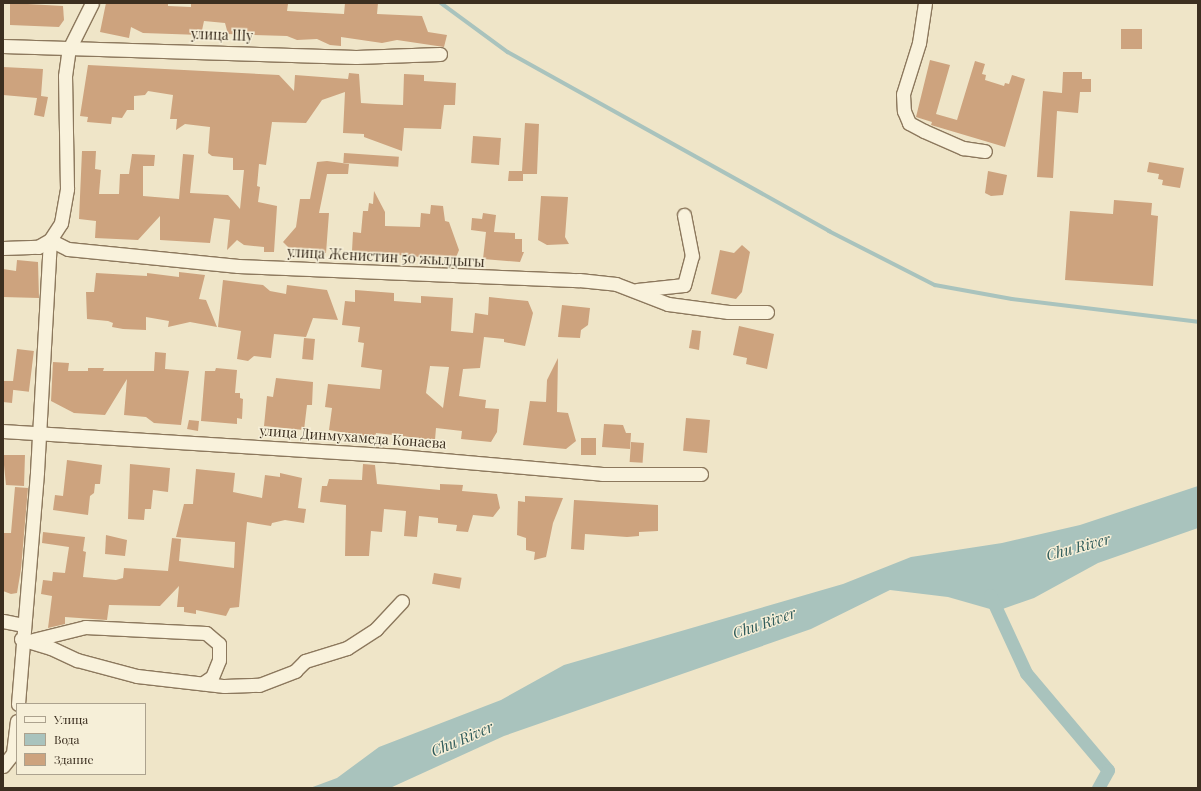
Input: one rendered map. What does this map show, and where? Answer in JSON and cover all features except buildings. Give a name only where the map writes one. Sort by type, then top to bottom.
[{"type":"street","points":[[18,703],[21,639],[38,432],[50,240],[61,222],[65,206],[66,76],[69,49],[92,3]]},
{"type":"street","points":[[925,3],[919,43],[903,94],[904,111],[909,122],[924,131],[963,148],[985,150]]},
{"type":"street","name":"улица Шу","points":[[3,46],[69,49],[162,49],[356,57],[440,54]]},
{"type":"street","points":[[637,290],[684,285],[692,256],[684,214]]},
{"type":"street","points":[[3,248],[38,247],[50,240]]},
{"type":"street","name":"улица Женистин 50 жылдыгы","points":[[50,240],[68,249],[238,266],[579,280],[637,290],[651,300],[668,304],[728,312],[767,312]]},
{"type":"street","name":"улица Динмухамеда Конаева","points":[[3,430],[398,456],[602,474],[701,474]]},
{"type":"street","points":[[21,639],[51,648],[77,660],[137,676],[241,687],[277,680],[295,671],[305,661],[347,648],[376,629],[402,601]]},
{"type":"street","points":[[3,621],[23,624]]},
{"type":"street","points":[[21,639],[36,640],[85,627],[206,633],[219,644],[219,660],[212,677],[203,683]]},
{"type":"street","points":[[3,766],[13,753],[16,729]]},
{"type":"water","name":"Chu River","points":[[1198,486],[1198,528],[1098,563],[1034,598],[997,611],[948,597],[890,590],[811,629],[504,736],[390,788],[310,788],[337,778],[379,747],[501,700],[564,665],[843,584],[911,557],[1002,543],[1080,525]]},
{"type":"waterway","points":[[441,3],[508,52],[829,231],[935,285],[1012,299],[1198,322]]},
{"type":"waterway","points":[[990,595],[1026,673],[1108,770],[1098,788]]}]
